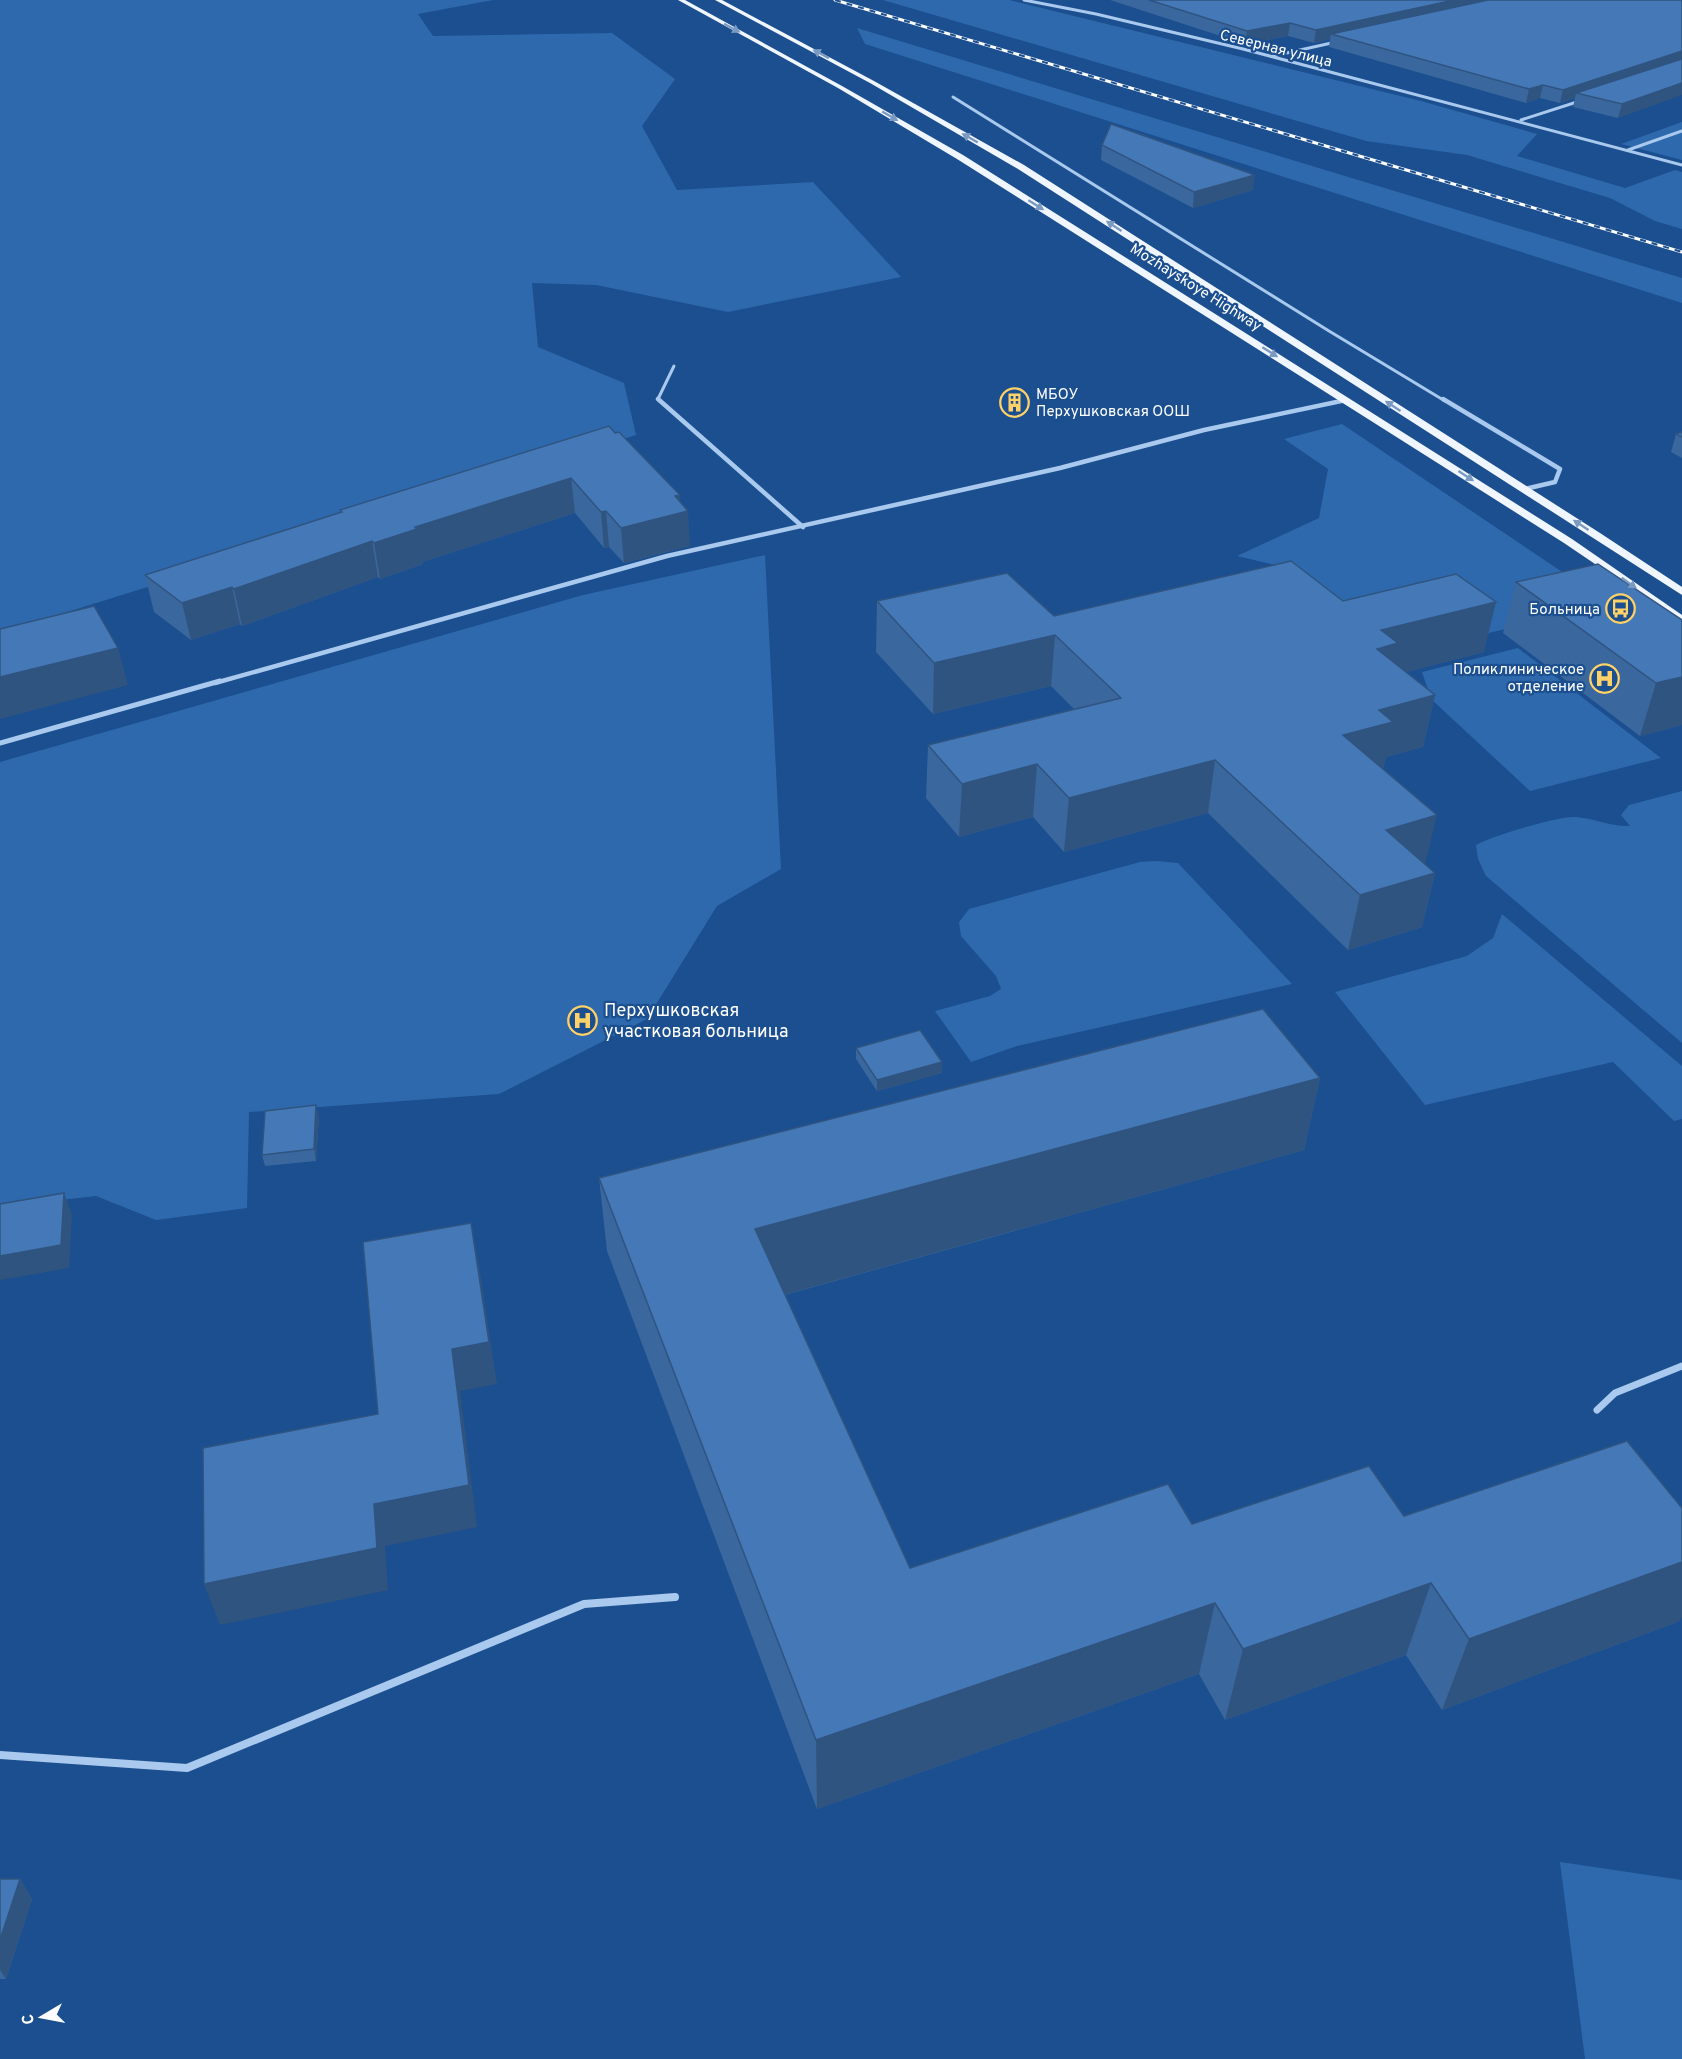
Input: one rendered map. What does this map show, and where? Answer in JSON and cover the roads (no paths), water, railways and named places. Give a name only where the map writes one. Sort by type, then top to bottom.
[{"type":"main road","name":"Mozhayskoye Highway","points":[[681,0],[840,87],[960,157],[1568,541],[1682,620]]},
{"type":"main road","name":"Mozhayskoye Highway","points":[[718,0],[872,82],[1030,173],[1526,489],[1682,592]]},
{"type":"street","name":"Северная улица","points":[[1024,0],[1094,14],[1269,57],[1521,121],[1682,165]]},
{"type":"street","points":[[1034,2],[1047,0]]},
{"type":"street","points":[[1269,57],[1339,41]]},
{"type":"street","points":[[953,97],[1329,331],[1560,469],[1555,482],[1526,489]]},
{"type":"street","points":[[1521,121],[1585,99]]},
{"type":"street","points":[[1628,150],[1682,131]]},
{"type":"street","points":[[674,366],[658,399],[802,527]]},
{"type":"street","points":[[0,743],[667,556],[1060,468],[1204,430],[1346,400]]},
{"type":"street","points":[[1597,1410],[1615,1393],[1682,1366]]},
{"type":"street","points":[[0,1755],[187,1768],[584,1604],[675,1597]]},
{"type":"railway","points":[[835,0],[1682,252]]},
{"type":"place","name":"МБОУ Перхушковская ООШ","points":[[1015,403]]},
{"type":"place","name":"Больница","points":[[1621,609]]},
{"type":"place","name":"Поликлиническое отделение","points":[[1605,678]]},
{"type":"place","name":"Перхушковская участковая больница","points":[[583,1020]]}]
